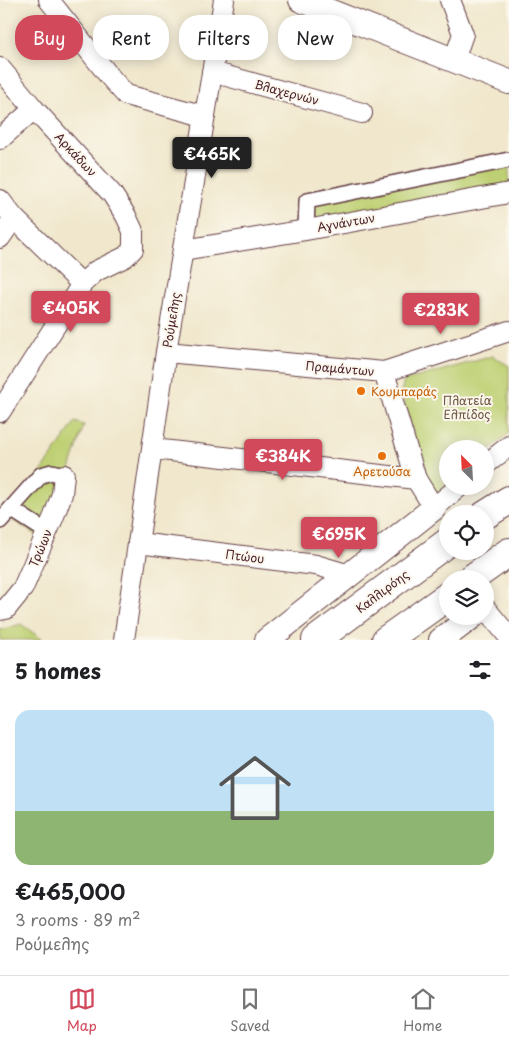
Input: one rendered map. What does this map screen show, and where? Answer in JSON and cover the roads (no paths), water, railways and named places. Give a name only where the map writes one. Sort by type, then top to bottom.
[{"type":"main road","points":[[494,509],[509,500]]},
{"type":"main road","name":"Καλλιρόης","points":[[316,640],[439,549]]},
{"type":"main road","points":[[484,570],[509,552]]},
{"type":"main road","points":[[386,640],[439,602]]},
{"type":"street","points":[[48,0],[126,95],[205,116]]},
{"type":"street","name":"Ρούμελης","points":[[124,640],[166,352],[224,0]]},
{"type":"street","points":[[301,0],[509,82]]},
{"type":"street","points":[[450,0],[463,34],[454,60]]},
{"type":"street","name":"Αρκάδων","points":[[0,68],[34,109],[112,194],[133,231],[133,249],[124,257],[96,271],[82,284]]},
{"type":"street","name":"Βλαχερνών","points":[[212,72],[362,112]]},
{"type":"street","points":[[0,139],[34,109]]},
{"type":"street","points":[[306,230],[307,201],[509,160]]},
{"type":"street","name":"Αγνάντων","points":[[183,250],[509,193]]},
{"type":"street","points":[[0,200],[14,218],[82,284],[0,412]]},
{"type":"street","points":[[0,238],[14,218]]},
{"type":"street","name":"Πραμάντων","points":[[166,352],[384,372],[509,332]]},
{"type":"street","points":[[384,372],[416,479],[434,508]]},
{"type":"street","points":[[494,458],[509,446]]},
{"type":"street","points":[[153,449],[416,479]]},
{"type":"street","points":[[0,521],[41,475],[52,472],[64,475]]},
{"type":"street","name":"Τρώων","points":[[0,610],[6,609],[23,588],[62,494],[64,475]]},
{"type":"street","points":[[267,640],[449,495]]},
{"type":"street","points":[[11,509],[47,532]]},
{"type":"street","name":"Πτώου","points":[[138,544],[316,565],[350,575]]},
{"type":"street","points":[[494,618],[508,634]]},
{"type":"street","points":[[440,640],[461,625]]},
{"type":"place","name":"Κουμπαράς","points":[[361,391]]},
{"type":"place","name":"Αρετούσα","points":[[382,456]]},
{"type":"park label","name":"Πλατεία Ελπίδος","points":[[467,407]]}]
